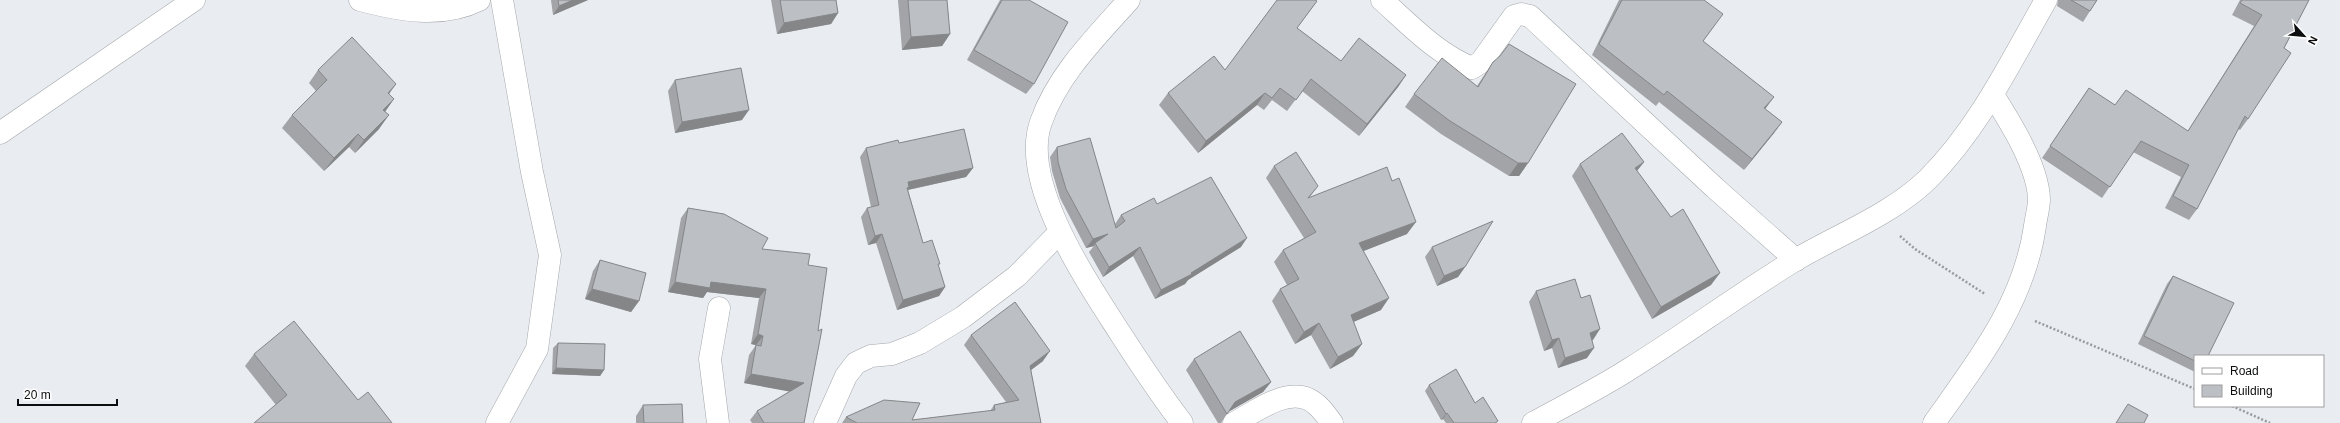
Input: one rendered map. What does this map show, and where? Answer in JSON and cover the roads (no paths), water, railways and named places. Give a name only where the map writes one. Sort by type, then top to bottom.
[{"type":"street","points":[[0,133],[194,0]]},
{"type":"street","points":[[360,0],[394,8],[436,12],[471,4],[479,0]]},
{"type":"street","points":[[497,423],[537,349],[550,255],[532,172],[502,0]]},
{"type":"street","points":[[1129,0],[1076,60],[1052,98],[1041,122],[1036,149],[1042,185],[1060,232],[1086,280],[1162,397],[1182,423]]},
{"type":"street","points":[[1382,0],[1424,38],[1461,64],[1472,68],[1481,62],[1514,16],[1521,14],[1530,16],[1715,188],[1796,260]]},
{"type":"street","points":[[1533,423],[1630,369],[1796,260],[1859,224],[1876,217],[1926,180],[1960,143],[1993,95],[2046,0]]},
{"type":"street","points":[[1934,423],[2009,310],[2022,282],[2033,238],[2039,199],[2032,169],[2016,131],[1993,95]]},
{"type":"street","points":[[826,423],[846,376],[856,363],[871,356],[892,354],[920,343],[963,317],[1018,276],[1060,232]]},
{"type":"street","points":[[718,423],[710,358],[719,308]]},
{"type":"street","points":[[1234,423],[1282,398],[1294,397],[1308,399],[1319,407],[1332,423]]}]
